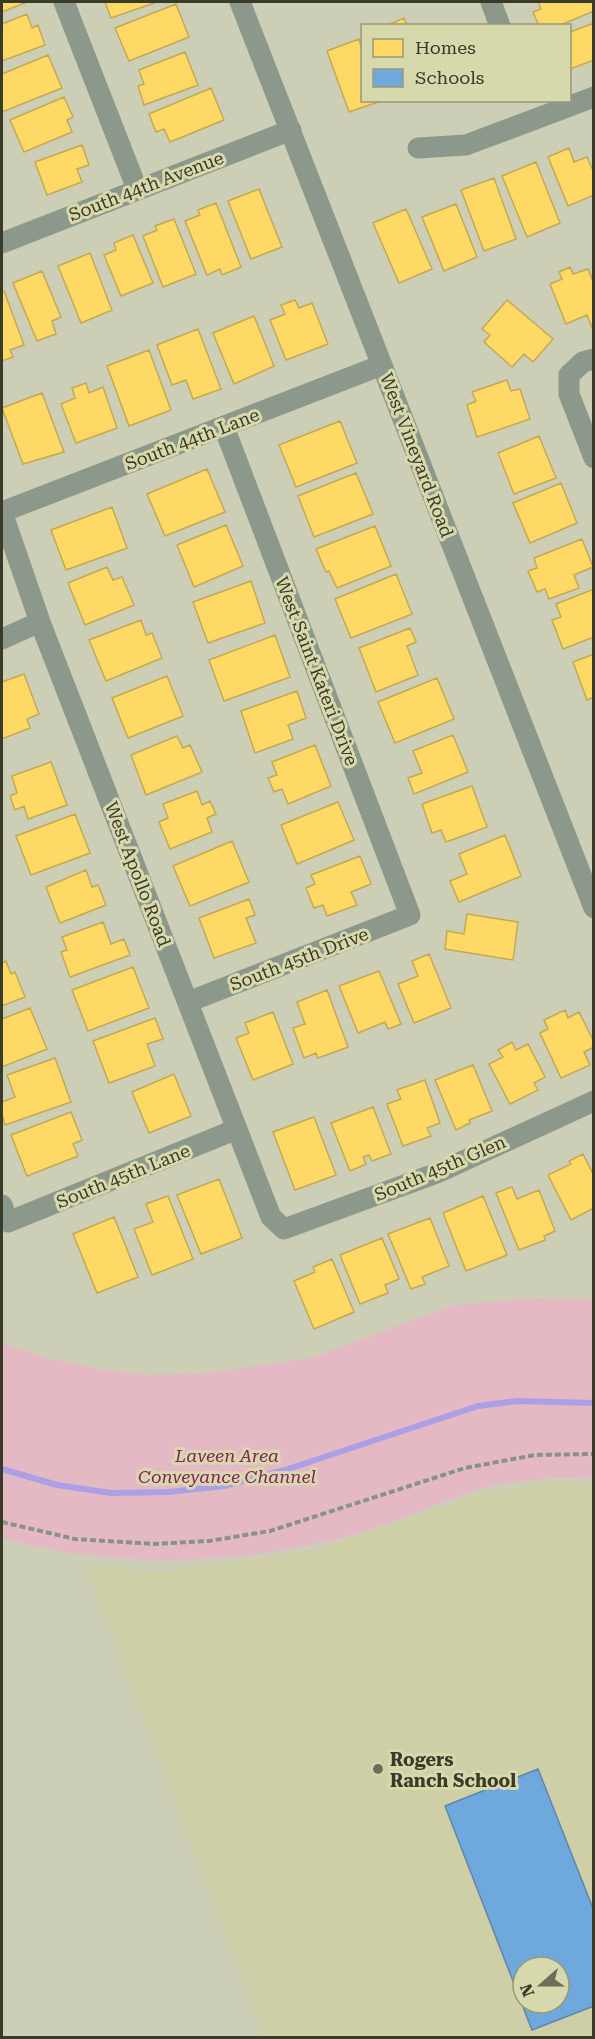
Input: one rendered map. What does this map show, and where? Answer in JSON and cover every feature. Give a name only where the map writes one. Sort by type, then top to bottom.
[{"type":"street","points":[[64,2],[137,189]]},
{"type":"street","name":"West Vineyard Road","points":[[240,2],[594,908]]},
{"type":"street","points":[[490,2],[499,24]]},
{"type":"street","points":[[418,148],[466,145],[533,110],[594,98]]},
{"type":"street","name":"South 44th Avenue","points":[[2,243],[291,130]]},
{"type":"street","points":[[594,358],[583,362],[569,375],[569,394],[594,458]]},
{"type":"street","name":"South 44th Lane","points":[[2,512],[382,365]]},
{"type":"street","name":"West Saint Kateri Drive","points":[[224,427],[410,915]]},
{"type":"street","name":"West Apollo Road","points":[[2,512],[40,622],[271,1217],[284,1229]]},
{"type":"street","points":[[2,639],[40,622]]},
{"type":"street","name":"South 45th Drive","points":[[188,1002],[410,915]]},
{"type":"street","name":"South 45th Glen","points":[[284,1229],[437,1173],[594,1101]]},
{"type":"street","name":"South 45th Lane","points":[[5,1213],[237,1130]]},
{"type":"path","points":[[2,1522],[75,1539],[155,1544],[209,1541],[270,1532],[465,1468],[536,1455],[594,1454]]},
{"type":"shaded area","name":"Rogers Ranch School","points":[[551,1483],[593,1485],[593,2037],[264,2037],[86,1565],[155,1572],[229,1564],[323,1548],[478,1494]]},
{"type":"green space","name":"Laveen Area Conveyance Channel","points":[[537,1298],[593,1299],[593,1479],[537,1479],[508,1483],[465,1494],[356,1534],[268,1553],[224,1558],[134,1559],[46,1548],[2,1538],[2,1343],[51,1359],[98,1369],[147,1375],[212,1373],[314,1357],[454,1305]]},
{"type":"building: Homes","points":[[2,2],[27,2],[2,12]]},
{"type":"building: Homes","points":[[105,2],[157,2],[111,18]]},
{"type":"building: Homes","points":[[538,2],[594,2],[594,11],[563,24],[538,24],[533,12],[541,9]]},
{"type":"building: Homes","points":[[176,4],[189,37],[129,61],[115,28]]},
{"type":"building: Homes","points":[[27,14],[32,28],[38,25],[45,45],[2,61],[2,24]]},
{"type":"building: Homes","points":[[404,18],[406,24],[390,24]]},
{"type":"building: Homes","points":[[594,23],[594,60],[571,69],[571,32]]},
{"type":"building: Homes","points":[[359,39],[361,102],[378,102],[349,112],[327,51]]},
{"type":"building: Homes","points":[[185,52],[198,85],[144,105],[138,86],[144,84],[139,70]]},
{"type":"building: Homes","points":[[48,55],[62,88],[2,112],[2,74]]},
{"type":"building: Homes","points":[[211,88],[224,120],[170,142],[164,129],[156,132],[149,114]]},
{"type":"building: Homes","points":[[64,97],[73,117],[67,120],[72,132],[24,152],[10,120]]},
{"type":"building: Homes","points":[[82,145],[89,165],[77,169],[82,182],[47,195],[35,162]]},
{"type":"building: Homes","points":[[569,148],[574,162],[587,157],[594,173],[594,195],[568,206],[548,157]]},
{"type":"building: Homes","points":[[536,162],[560,223],[527,237],[502,176]]},
{"type":"building: Homes","points":[[494,178],[516,239],[484,251],[461,190]]},
{"type":"building: Homes","points":[[259,189],[282,247],[251,259],[228,201]]},
{"type":"building: Homes","points":[[216,203],[241,267],[222,275],[220,269],[207,275],[185,221],[200,215],[198,210]]},
{"type":"building: Homes","points":[[456,204],[477,257],[444,271],[422,217]]},
{"type":"building: Homes","points":[[406,209],[432,269],[399,283],[373,223]]},
{"type":"building: Homes","points":[[174,219],[196,274],[163,287],[143,236],[157,230],[155,226]]},
{"type":"building: Homes","points":[[133,235],[153,283],[121,296],[104,255],[116,250],[114,243]]},
{"type":"building: Homes","points":[[90,253],[112,310],[81,323],[58,266]]},
{"type":"building: Homes","points":[[570,267],[573,274],[588,269],[594,284],[593,330],[587,315],[566,324],[550,284],[562,279],[559,272]]},
{"type":"building: Homes","points":[[42,271],[61,317],[52,321],[56,334],[37,341],[13,283]]},
{"type":"building: Homes","points":[[4,291],[24,345],[10,350],[13,357],[2,361],[2,292]]},
{"type":"building: Homes","points":[[295,300],[299,308],[312,303],[328,344],[286,360],[270,320],[285,314],[281,305]]},
{"type":"building: Homes","points":[[507,300],[553,339],[533,362],[524,354],[512,367],[484,342],[490,335],[482,329]]},
{"type":"building: Homes","points":[[254,316],[274,366],[234,384],[213,333]]},
{"type":"building: Homes","points":[[198,329],[221,389],[193,399],[186,380],[172,385],[157,345]]},
{"type":"building: Homes","points":[[149,350],[171,410],[129,426],[107,366]]},
{"type":"building: Homes","points":[[507,380],[511,391],[520,389],[530,419],[477,437],[467,405],[476,401],[472,392]]},
{"type":"building: Homes","points":[[86,383],[89,393],[103,387],[117,428],[76,443],[61,404],[75,398],[72,388]]},
{"type":"building: Homes","points":[[42,393],[64,452],[23,464],[2,408]]},
{"type":"building: Homes","points":[[340,421],[357,463],[296,487],[279,445]]},
{"type":"building: Homes","points":[[539,436],[556,478],[514,494],[498,453]]},
{"type":"building: Homes","points":[[207,469],[225,512],[165,536],[147,494]]},
{"type":"building: Homes","points":[[356,473],[373,514],[314,537],[298,496]]},
{"type":"building: Homes","points":[[561,483],[577,523],[530,543],[513,503]]},
{"type":"building: Homes","points":[[112,507],[127,548],[66,570],[51,530]]},
{"type":"building: Homes","points":[[226,525],[243,566],[194,587],[177,545]]},
{"type":"building: Homes","points":[[375,526],[391,566],[337,588],[329,571],[326,572],[316,549]]},
{"type":"building: Homes","points":[[582,539],[593,567],[574,575],[579,588],[549,599],[545,589],[537,592],[528,571],[537,568],[534,558]]},
{"type":"building: Homes","points":[[107,567],[113,580],[122,577],[134,605],[85,625],[68,583]]},
{"type":"building: Homes","points":[[396,574],[412,614],[351,638],[335,599]]},
{"type":"building: Homes","points":[[251,581],[265,623],[208,643],[193,602]]},
{"type":"building: Homes","points":[[594,589],[594,637],[563,649],[552,620],[561,617],[556,604]]},
{"type":"building: Homes","points":[[141,620],[146,635],[152,633],[162,658],[106,681],[89,640]]},
{"type":"building: Homes","points":[[410,628],[416,642],[407,646],[418,675],[376,692],[359,648]]},
{"type":"building: Homes","points":[[275,635],[290,677],[224,701],[209,660]]},
{"type":"building: Homes","points":[[594,654],[594,697],[587,700],[573,662]]},
{"type":"building: Homes","points":[[24,674],[39,714],[27,719],[30,728],[2,739],[2,682]]},
{"type":"building: Homes","points":[[167,676],[183,716],[128,738],[112,698]]},
{"type":"building: Homes","points":[[437,678],[454,719],[395,743],[378,702]]},
{"type":"building: Homes","points":[[297,691],[306,718],[288,725],[293,739],[255,753],[241,711]]},
{"type":"building: Homes","points":[[453,735],[468,772],[414,794],[408,778],[422,773],[413,751]]},
{"type":"building: Homes","points":[[177,736],[183,748],[190,745],[202,772],[146,795],[131,755]]},
{"type":"building: Homes","points":[[315,745],[331,786],[288,804],[282,789],[274,792],[268,778],[277,775],[272,762]]},
{"type":"building: Homes","points":[[51,762],[67,805],[28,819],[24,806],[15,810],[10,796],[17,793],[12,776]]},
{"type":"building: Homes","points":[[472,786],[487,827],[446,842],[441,830],[432,833],[422,804]]},
{"type":"building: Homes","points":[[197,791],[202,805],[210,801],[216,814],[207,818],[212,832],[170,849],[159,822],[168,818],[163,804]]},
{"type":"building: Homes","points":[[338,802],[354,840],[297,864],[281,825]]},
{"type":"building: Homes","points":[[75,814],[90,853],[31,875],[16,836]]},
{"type":"building: Homes","points":[[505,835],[521,876],[459,902],[450,881],[467,874],[459,854]]},
{"type":"building: Homes","points":[[232,841],[249,882],[190,906],[173,866]]},
{"type":"building: Homes","points":[[360,856],[371,884],[351,892],[357,905],[327,916],[323,905],[314,908],[306,888],[315,884],[311,875]]},
{"type":"building: Homes","points":[[86,870],[92,887],[98,885],[106,905],[60,923],[46,887]]},
{"type":"building: Homes","points":[[249,899],[255,915],[246,918],[256,943],[214,958],[199,918]]},
{"type":"building: Homes","points":[[467,914],[518,922],[513,960],[445,949],[447,931],[464,934]]},
{"type":"building: Homes","points":[[103,922],[111,944],[124,939],[130,955],[70,977],[61,952],[67,950],[62,937]]},
{"type":"building: Homes","points":[[429,954],[451,1008],[414,1023],[398,984],[418,976],[412,961]]},
{"type":"building: Homes","points":[[6,961],[11,974],[15,972],[25,997],[2,1006],[2,963]]},
{"type":"building: Homes","points":[[133,967],[149,1008],[88,1031],[72,990]]},
{"type":"building: Homes","points":[[379,971],[401,1024],[388,1029],[385,1022],[358,1033],[339,986]]},
{"type":"building: Homes","points":[[327,990],[348,1047],[318,1058],[316,1053],[304,1058],[293,1028],[305,1024],[297,1002]]},
{"type":"building: Homes","points":[[30,1008],[47,1049],[2,1067],[2,1019]]},
{"type":"building: Homes","points":[[565,1010],[568,1018],[579,1012],[594,1042],[594,1047],[584,1052],[590,1065],[561,1078],[540,1033],[548,1029],[544,1020]]},
{"type":"building: Homes","points":[[273,1012],[293,1064],[253,1080],[236,1038],[249,1033],[245,1023]]},
{"type":"building: Homes","points":[[155,1018],[163,1039],[147,1044],[155,1066],[109,1083],[93,1041]]},
{"type":"building: Homes","points":[[512,1042],[516,1050],[528,1044],[545,1077],[534,1083],[538,1090],[510,1104],[489,1064],[503,1057],[498,1050]]},
{"type":"building: Homes","points":[[55,1058],[71,1102],[5,1125],[2,1102],[15,1097],[7,1075]]},
{"type":"building: Homes","points":[[473,1065],[492,1111],[469,1120],[470,1123],[456,1130],[435,1080]]},
{"type":"building: Homes","points":[[174,1074],[191,1116],[149,1133],[132,1092]]},
{"type":"building: Homes","points":[[425,1080],[440,1123],[427,1128],[431,1136],[403,1146],[387,1104],[401,1099],[397,1090]]},
{"type":"building: Homes","points":[[373,1107],[391,1154],[372,1161],[369,1155],[363,1157],[366,1164],[350,1171],[331,1123]]},
{"type":"building: Homes","points":[[71,1112],[82,1140],[73,1144],[78,1156],[27,1176],[11,1135]]},
{"type":"building: Homes","points":[[314,1117],[336,1175],[295,1190],[273,1132]]},
{"type":"building: Homes","points":[[583,1154],[594,1176],[594,1208],[571,1220],[548,1175],[571,1164],[569,1161]]},
{"type":"building: Homes","points":[[219,1179],[242,1238],[201,1254],[177,1195]]},
{"type":"building: Homes","points":[[512,1187],[517,1199],[539,1190],[555,1231],[544,1236],[545,1240],[519,1250],[496,1193]]},
{"type":"building: Homes","points":[[168,1196],[193,1259],[152,1275],[134,1229],[153,1222],[146,1204]]},
{"type":"building: Homes","points":[[483,1196],[507,1255],[466,1271],[443,1213]]},
{"type":"building: Homes","points":[[114,1217],[138,1277],[97,1293],[73,1234]]},
{"type":"building: Homes","points":[[430,1218],[449,1266],[422,1277],[425,1284],[411,1289],[388,1234]]},
{"type":"building: Homes","points":[[382,1238],[399,1279],[385,1285],[388,1293],[360,1304],[340,1255]]},
{"type":"building: Homes","points":[[332,1259],[354,1312],[314,1329],[294,1281],[315,1272],[313,1267]]},
{"type":"building: Schools","points":[[538,1769],[594,1911],[594,2006],[571,2015],[571,1955],[511,1955],[511,1976],[445,1806]]},
{"type":"building: Schools","points":[[526,2015],[571,2015],[532,2030]]},
{"type":"waterway","points":[[2,1469],[57,1485],[111,1493],[169,1492],[224,1486],[285,1470],[478,1406],[517,1401],[594,1403]]},
{"type":"place","name":"Rogers Ranch School","points":[[378,1769]]}]
